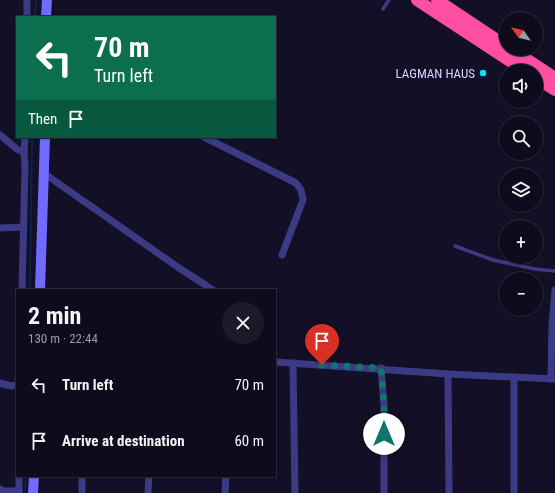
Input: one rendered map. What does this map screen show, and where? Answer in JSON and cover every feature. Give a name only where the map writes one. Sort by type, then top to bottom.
[{"type":"highway","points":[[417,0],[514,64]]},
{"type":"highway","points":[[437,0],[499,41]]},
{"type":"highway","points":[[522,56],[555,78]]},
{"type":"highway","points":[[543,82],[555,90]]},
{"type":"street","points":[[27,0],[27,16]]},
{"type":"street","points":[[46,16],[47,0]]},
{"type":"street","points":[[0,135],[18,150],[24,152]]},
{"type":"street","points":[[22,289],[25,138]]},
{"type":"street","points":[[40,289],[45,138]]},
{"type":"street","points":[[206,138],[296,183],[302,190],[303,200],[282,254]]},
{"type":"street","points":[[45,174],[211,289]]},
{"type":"street","points":[[0,228],[9,229],[23,227]]},
{"type":"street","points":[[276,362],[381,368],[448,374],[553,379],[552,324],[555,290]]},
{"type":"street","points":[[293,363],[295,493]]},
{"type":"street","points":[[381,368],[384,405],[384,493]]},
{"type":"street","points":[[448,374],[449,493]]},
{"type":"street","points":[[514,377],[514,493]]},
{"type":"street","points":[[0,383],[11,386],[16,385]]},
{"type":"street","points":[[0,489],[3,491],[19,492],[19,477]]},
{"type":"street","points":[[34,477],[34,493]]},
{"type":"street","points":[[82,477],[82,493]]},
{"type":"street","points":[[148,493],[149,477]]},
{"type":"street","points":[[225,493],[226,477]]},
{"type":"lane","points":[[383,9],[389,0]]},
{"type":"lane","points":[[455,246],[493,260],[535,269],[555,271]]},
{"type":"waterway","points":[[35,16],[36,0]]},
{"type":"waterway","points":[[30,289],[32,138]]},
{"type":"waterway","points":[[25,493],[26,477]]},
{"type":"place","name":"LAGMAN HAUS","points":[[483,73]]},
{"type":"route","points":[[322,365],[381,368],[384,405],[384,434]]}]
